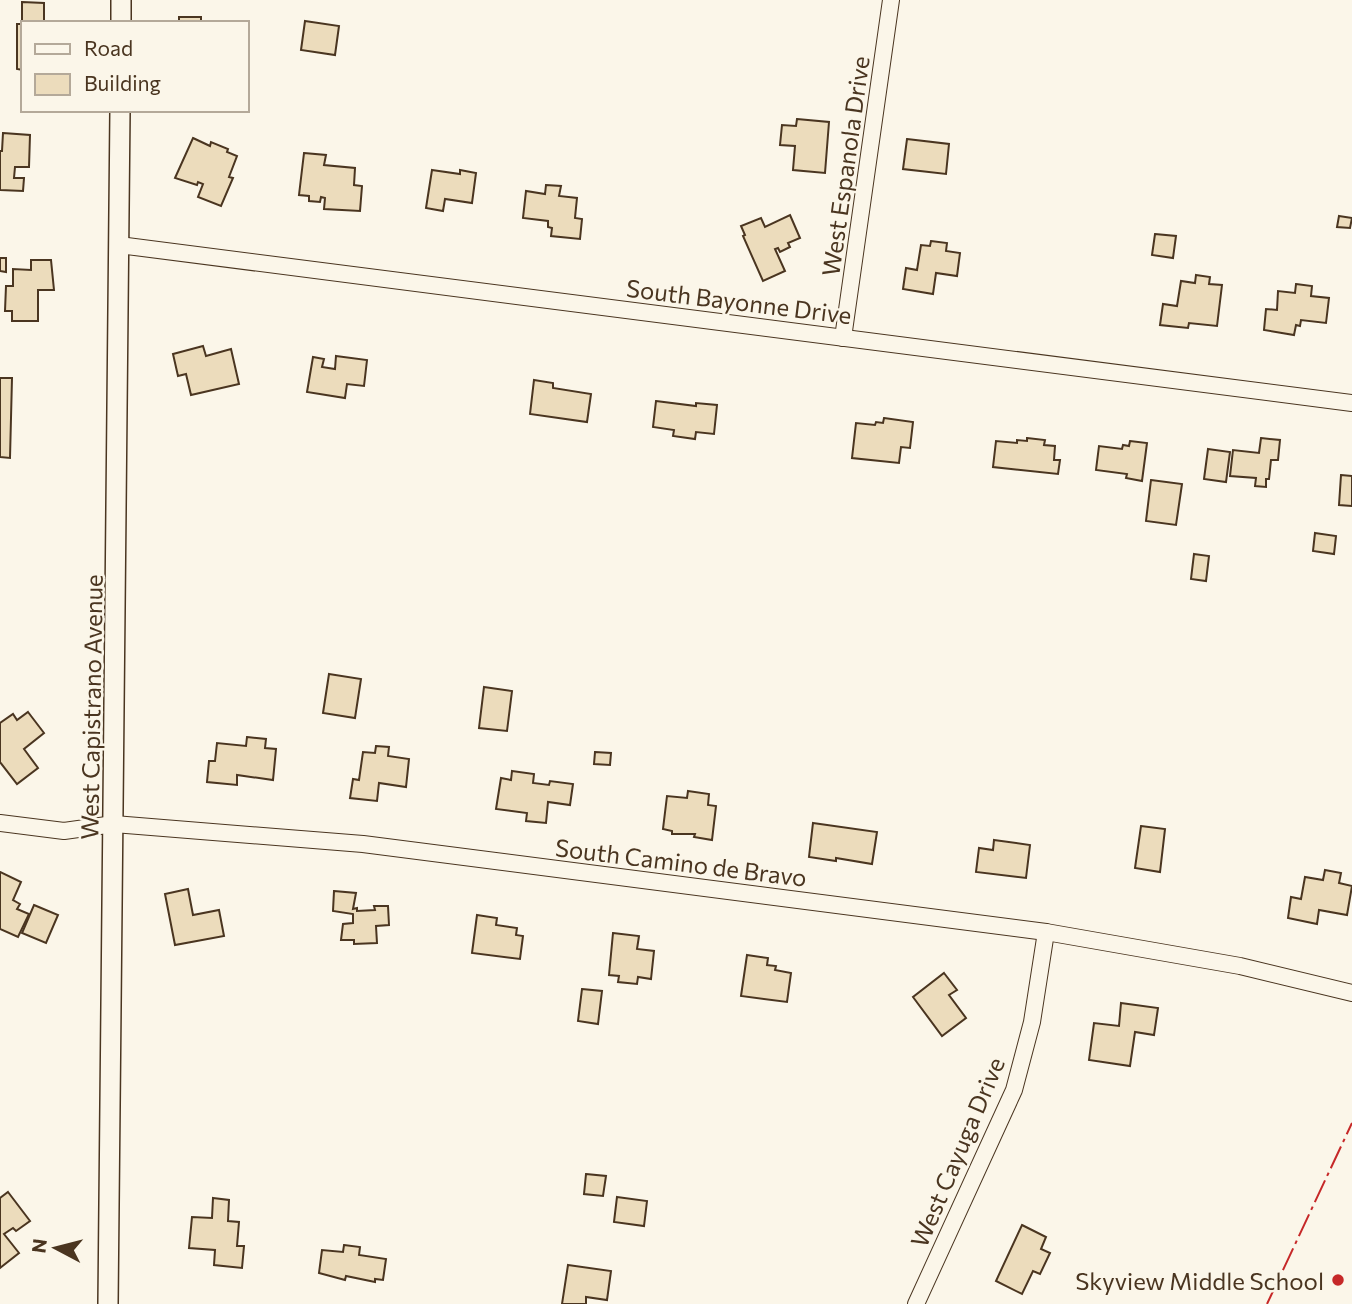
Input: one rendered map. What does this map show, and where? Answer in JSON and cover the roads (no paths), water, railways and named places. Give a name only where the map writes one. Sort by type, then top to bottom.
[{"type":"street","points":[[121,0],[121,21]]},
{"type":"street","name":"West Espanola Drive","points":[[843,338],[891,0]]},
{"type":"street","name":"West Capistrano Avenue","points":[[107,1304],[120,112]]},
{"type":"street","name":"South Bayonne Drive","points":[[119,245],[1352,403]]},
{"type":"street","name":"South Camino de Bravo","points":[[0,823],[65,831],[114,824],[363,844],[1046,932],[1240,967],[1352,993]]},
{"type":"street","name":"West Cayuga Drive","points":[[916,1304],[1014,1090],[1032,1022],[1046,932]]},
{"type":"place","name":"Skyview Middle School","points":[[1338,1280]]}]
